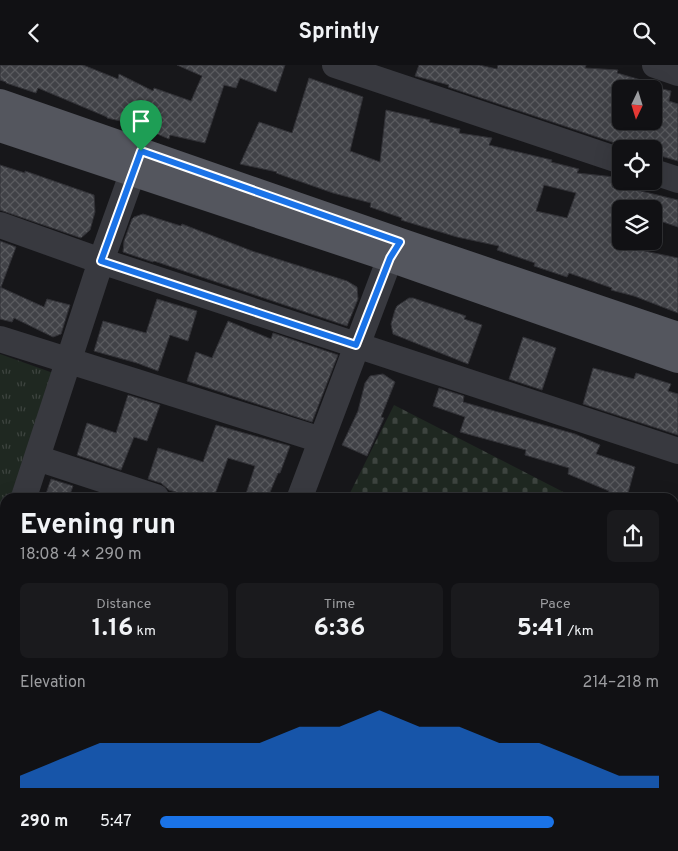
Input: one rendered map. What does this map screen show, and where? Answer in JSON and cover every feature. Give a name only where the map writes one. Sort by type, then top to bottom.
[{"type":"main road","points":[[0,103],[137,162],[395,250],[678,336]]},
{"type":"main road","points":[[0,128],[137,162]]},
{"type":"main road","points":[[395,250],[678,359]]},
{"type":"street","points":[[335,65],[612,158]]},
{"type":"street","points":[[655,65],[678,73]]},
{"type":"street","points":[[25,493],[101,261],[137,162]]},
{"type":"street","points":[[662,175],[678,180]]},
{"type":"street","points":[[0,225],[101,261],[678,451]]},
{"type":"street","points":[[301,493],[356,345],[395,250]]},
{"type":"street","points":[[0,339],[321,440]]},
{"type":"street","points":[[37,459],[143,493]]},
{"type":"green space","points":[[0,354],[56,374],[17,493],[0,493]]},
{"type":"green space","points":[[394,405],[565,493],[350,493]]},
{"type":"building","points":[[0,65],[83,65],[118,79],[119,74],[153,91],[154,88],[191,101],[202,76],[177,65],[285,65],[276,92],[240,78],[236,88],[224,85],[205,143],[170,135],[169,139],[134,124],[107,118],[38,88],[36,93],[6,83],[0,80]]},
{"type":"building","points":[[419,65],[479,65],[497,69],[498,65],[586,65],[585,68],[618,70],[617,73],[641,80],[612,80],[612,130],[662,130],[662,89],[671,91],[669,101],[678,104],[678,161],[662,156],[662,140],[612,140],[612,142],[448,87],[449,85],[415,76]]},
{"type":"building","points":[[309,78],[363,97],[350,151],[380,162],[386,110],[460,129],[459,133],[492,138],[489,145],[552,160],[551,162],[579,169],[577,173],[612,177],[612,190],[641,190],[678,200],[678,227],[662,222],[662,200],[612,200],[612,250],[640,250],[678,258],[678,313],[569,273],[567,277],[534,266],[535,263],[497,250],[499,246],[457,237],[401,220],[402,218],[370,207],[371,203],[333,193],[277,172],[240,164],[259,122],[292,133]],"holes":[[[544,185],[576,193],[567,218],[536,211]]]},
{"type":"building","points":[[0,165],[25,173],[25,171],[94,195],[95,212],[90,230],[81,238],[0,210]]},
{"type":"building","points":[[143,214],[181,226],[182,224],[252,251],[347,281],[357,287],[358,299],[347,326],[123,252],[124,241],[132,219]]},
{"type":"building","points":[[0,241],[16,247],[1,287],[0,287]]},
{"type":"building","points":[[0,287],[44,307],[47,299],[70,305],[61,334],[53,337],[14,318],[12,322],[0,319]]},
{"type":"building","points":[[409,298],[466,316],[464,319],[482,325],[468,364],[393,334],[391,324],[395,310],[397,306]]},
{"type":"building","points":[[157,299],[197,311],[188,341],[170,335],[158,371],[94,351],[103,321],[146,333]]},
{"type":"building","points":[[228,321],[271,339],[273,333],[338,355],[312,422],[187,381],[196,352],[212,358]]},
{"type":"building","points":[[523,337],[556,348],[542,390],[509,379]]},
{"type":"building","points":[[593,368],[634,379],[636,373],[671,384],[668,391],[678,394],[678,435],[583,404]]},
{"type":"building","points":[[383,374],[395,382],[381,417],[384,418],[367,456],[342,445],[358,411],[365,383],[370,376]]},
{"type":"building","points":[[439,388],[464,396],[463,402],[575,434],[600,445],[596,454],[635,467],[628,493],[608,493],[609,491],[568,474],[569,468],[525,455],[526,450],[460,432],[465,417],[433,406]]},
{"type":"building","points":[[128,395],[160,405],[147,441],[134,437],[121,470],[77,455],[87,423],[116,433]]},
{"type":"building","points":[[216,425],[290,446],[280,473],[278,473],[270,493],[246,493],[255,466],[228,458],[215,493],[179,493],[169,490],[161,483],[148,479],[158,448],[203,462]]},
{"type":"building","points":[[51,479],[73,486],[70,493],[46,493]]},
{"type":"route","points":[[141,151],[400,242],[390,258],[356,345],[101,261],[141,151]]}]
